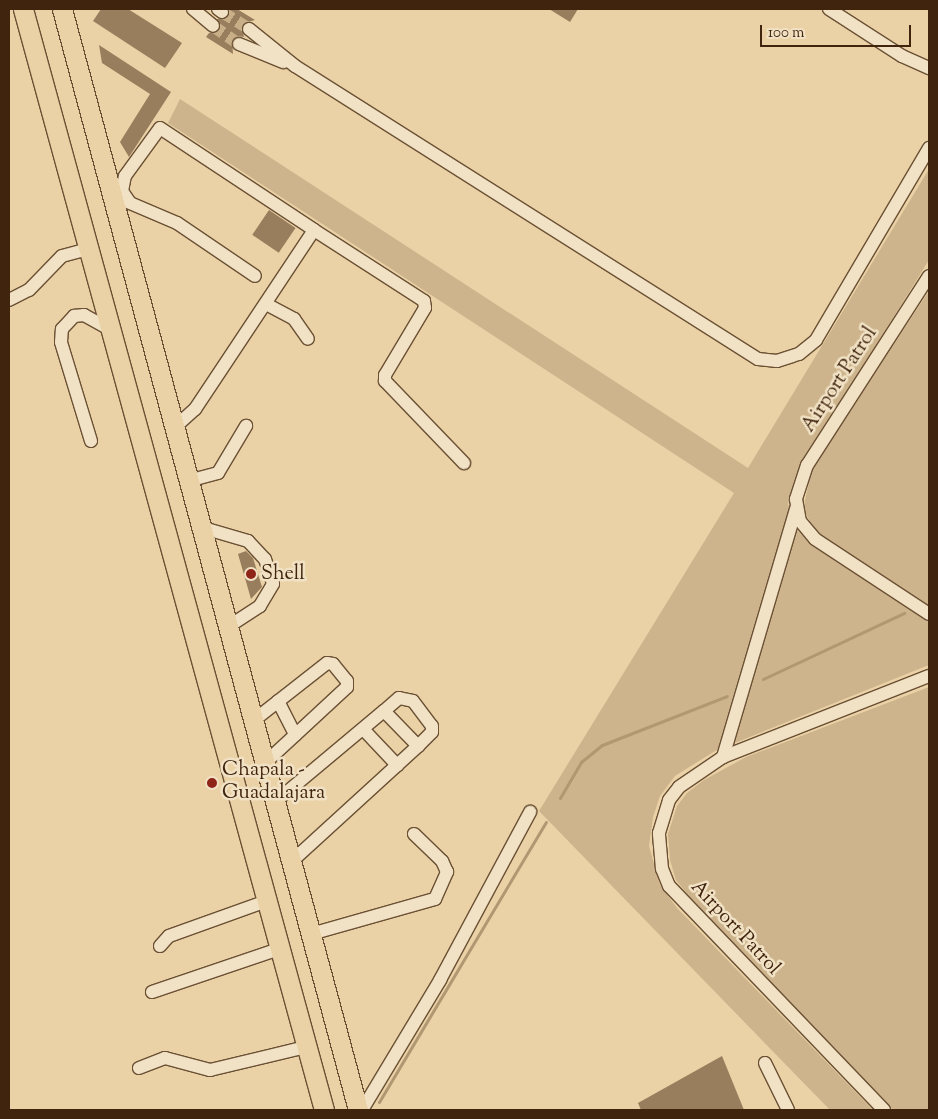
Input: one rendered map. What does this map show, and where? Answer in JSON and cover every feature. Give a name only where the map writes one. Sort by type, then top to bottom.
[{"type":"highway","points":[[23,9],[324,1110]]},
{"type":"highway","points":[[62,9],[117,193],[188,481],[360,1110]]},
{"type":"street","points":[[193,9],[213,26]]},
{"type":"street","points":[[829,9],[902,56],[929,68]]},
{"type":"street","points":[[249,29],[295,66],[758,359],[778,361],[799,354],[816,340],[929,148]]},
{"type":"street","points":[[239,44],[295,66]]},
{"type":"street","points":[[255,276],[176,224],[130,202],[117,193],[125,176],[160,128],[424,301],[425,308],[385,375],[384,381],[464,463]]},
{"type":"street","points":[[174,428],[195,409],[314,230]]},
{"type":"street","points":[[9,300],[28,290],[62,256],[89,250]]},
{"type":"street","name":"Airport Patrol","points":[[723,757],[796,509],[798,488],[807,465],[929,276]]},
{"type":"street","points":[[266,304],[294,319],[308,339]]},
{"type":"street","points":[[91,441],[61,342],[62,329],[74,316],[84,315],[110,330]]},
{"type":"street","points":[[188,481],[218,472],[246,426]]},
{"type":"street","points":[[796,509],[800,521],[815,539],[929,614]]},
{"type":"street","points":[[200,526],[248,542],[266,559],[274,584],[260,606],[228,627]]},
{"type":"street","points":[[253,721],[328,663],[333,664],[347,681],[347,687],[264,763]]},
{"type":"street","name":"Airport Patrol","points":[[884,1110],[669,886],[662,869],[659,833],[670,800],[679,786],[723,757],[929,676]]},
{"type":"street","points":[[275,802],[400,698],[413,701],[432,726],[432,732],[418,746],[291,862]]},
{"type":"street","points":[[278,701],[295,735]]},
{"type":"street","points":[[384,711],[418,746]]},
{"type":"street","points":[[363,729],[397,765]]},
{"type":"street","points":[[360,1110],[440,980],[530,812]]},
{"type":"street","points":[[311,934],[436,899],[447,872],[442,861],[414,834]]},
{"type":"street","points":[[160,946],[169,936],[267,901]]},
{"type":"street","points":[[152,992],[280,949]]},
{"type":"street","points":[[139,1068],[165,1058],[210,1070],[306,1047]]},
{"type":"street","points":[[765,1063],[788,1110]]},
{"type":"shaded area","points":[[180,99],[748,468],[929,169],[929,260],[799,469],[788,504],[797,530],[817,548],[929,622],[929,665],[715,751],[675,776],[660,796],[653,817],[649,846],[660,885],[677,908],[873,1110],[830,1110],[539,811],[734,493],[168,123]]},
{"type":"shaded area","points":[[929,291],[929,606],[819,535],[803,510],[812,468]]},
{"type":"shaded area","points":[[929,687],[929,1110],[893,1110],[691,899],[676,880],[670,860],[668,834],[677,806],[687,793],[704,780],[746,757]]},
{"type":"building","points":[[101,9],[128,9],[182,43],[165,68],[93,21]]},
{"type":"building","points":[[229,9],[237,9],[255,20],[242,24],[244,37],[237,36],[232,40],[233,54],[206,37],[209,33],[219,31],[217,19],[228,17]]},
{"type":"building","points":[[549,9],[578,9],[570,22]]},
{"type":"building","points":[[99,45],[171,92],[129,157],[120,142],[150,94],[102,63]]},
{"type":"building","points":[[269,210],[296,228],[279,253],[252,235]]},
{"type":"building","name":"Shell","points":[[246,551],[253,558],[262,587],[251,599],[238,554]]},
{"type":"building","points":[[722,1056],[744,1110],[641,1110],[638,1103]]},
{"type":"waterway","points":[[763,679],[904,613]]},
{"type":"waterway","points":[[560,798],[581,762],[602,745],[727,696]]},
{"type":"waterway","points":[[379,1102],[546,822]]},
{"type":"tunnel","points":[[222,12],[249,29]]},
{"type":"tunnel","points":[[213,26],[239,44]]},
{"type":"place","name":"Shell","points":[[251,574]]},
{"type":"place","name":"Chapala - Guadalajara","points":[[212,783]]}]
